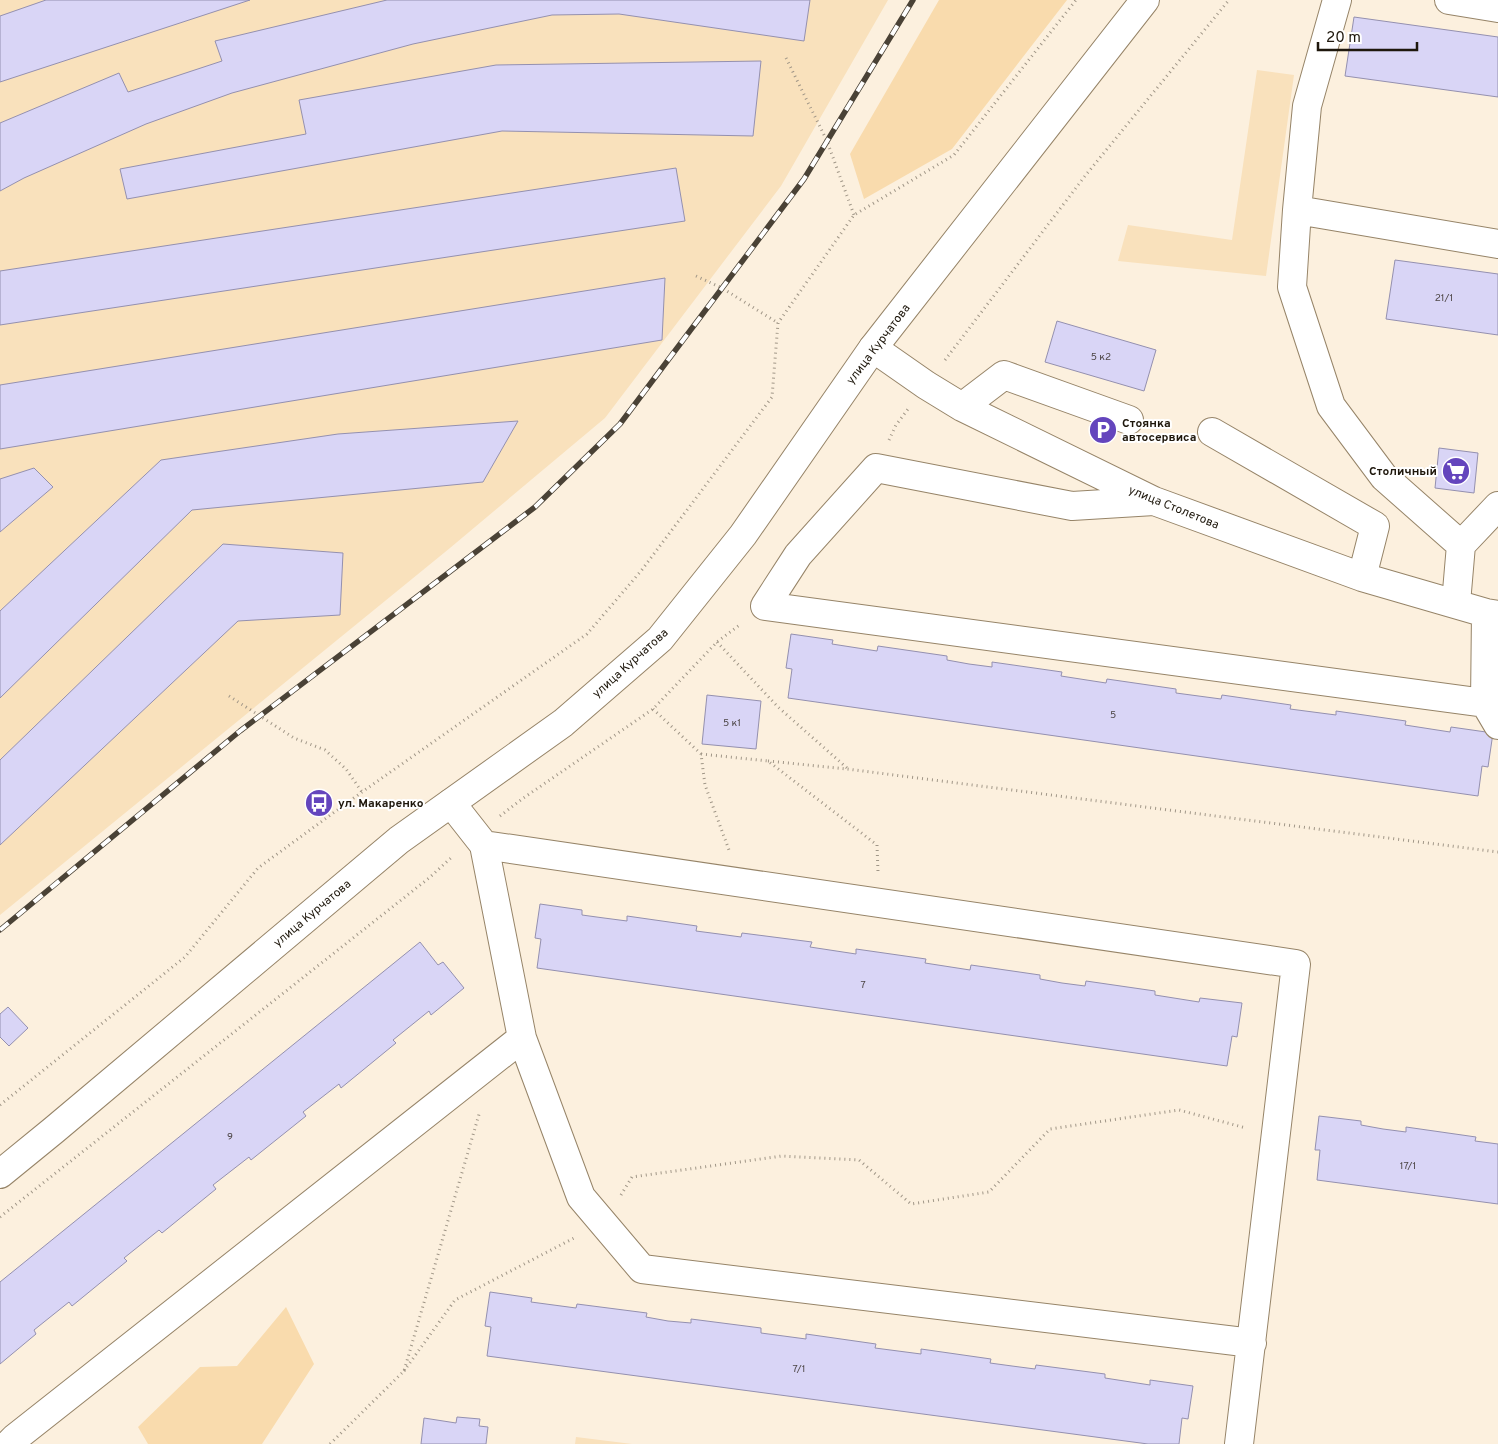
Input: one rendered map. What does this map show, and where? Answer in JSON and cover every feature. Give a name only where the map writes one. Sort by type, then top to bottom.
[{"type":"main road","name":"улица Курчатова","points":[[0,1174],[399,840],[562,723],[660,639],[743,535],[873,348],[1146,0]]},
{"type":"main road","points":[[1337,0],[1307,106],[1292,287],[1331,406],[1384,477],[1461,545]]},
{"type":"main road","points":[[1449,0],[1498,8]]},
{"type":"main road","points":[[1297,210],[1498,244]]},
{"type":"main road","name":"улица Столетова","points":[[873,348],[926,385],[962,407],[1154,501],[1362,578],[1492,614]]},
{"type":"main road","points":[[962,407],[1004,375],[1129,420]]},
{"type":"main road","points":[[1212,432],[1374,526],[1362,578]]},
{"type":"main road","points":[[1154,501],[1072,506],[876,468],[798,555],[765,606],[1491,714],[1492,614]]},
{"type":"main road","points":[[1456,603],[1461,545],[1498,506]]},
{"type":"main road","points":[[450,803],[480,840],[522,1038],[581,1197],[642,1269],[1252,1342]]},
{"type":"main road","points":[[480,840],[740,883],[1296,964],[1239,1444]]},
{"type":"main road","points":[[9,1444],[522,1038]]},
{"type":"path","points":[[0,1105],[185,958],[258,868],[362,792],[587,634],[641,571],[772,397],[778,323],[854,215],[954,155],[1076,0]]},
{"type":"path","points":[[896,425],[1086,176],[1229,0]]},
{"type":"path","points":[[786,58],[827,142],[854,215]]},
{"type":"path","points":[[696,276],[722,288],[778,323]]},
{"type":"path","points":[[0,1217],[429,878],[480,840],[522,799],[653,709],[717,642],[765,606]]},
{"type":"path","points":[[717,642],[778,707],[847,769]]},
{"type":"path","points":[[230,696],[294,738],[325,750],[346,769],[362,792]]},
{"type":"path","points":[[653,709],[701,754],[847,769],[1498,852]]},
{"type":"path","points":[[701,754],[705,785],[740,883]]},
{"type":"path","points":[[768,760],[876,845],[881,903]]},
{"type":"path","points":[[404,1371],[481,1107]]},
{"type":"path","points":[[330,1444],[404,1371],[454,1300],[604,1223],[632,1177],[782,1156],[859,1160],[911,1204],[989,1192],[1050,1128],[1179,1110],[1276,1137]]},
{"type":"shaded area","points":[[0,0],[888,0],[781,186],[605,418],[450,548],[0,915]]},
{"type":"shaded area","points":[[939,0],[1067,0],[952,149],[864,199],[850,154]]},
{"type":"shaded area","points":[[1257,70],[1294,75],[1266,276],[1118,261],[1128,225],[1232,240]]},
{"type":"shaded area","points":[[286,1307],[314,1364],[262,1444],[148,1444],[138,1427],[200,1367],[237,1366]]},
{"type":"shaded area","points":[[576,1437],[632,1444],[575,1444]]},
{"type":"building","points":[[46,0],[250,0],[0,82],[0,16]]},
{"type":"building","points":[[387,0],[810,0],[804,41],[619,14],[552,15],[413,44],[232,93],[146,124],[24,178],[0,191],[0,123],[119,73],[128,92],[222,61],[215,41]]},
{"type":"building","points":[[1354,17],[1498,37],[1498,97],[1345,76]]},
{"type":"building","points":[[761,61],[753,136],[502,131],[127,199],[120,169],[306,134],[299,100],[496,65]]},
{"type":"building","points":[[676,168],[685,221],[0,325],[0,271]]},
{"type":"building","points":[[1395,260],[1498,274],[1498,335],[1386,319]]},
{"type":"building","points":[[665,278],[662,340],[0,449],[0,385]]},
{"type":"building","points":[[1057,321],[1156,350],[1144,391],[1045,362]]},
{"type":"building","points":[[518,421],[483,482],[192,510],[0,698],[0,611],[161,460],[338,434]]},
{"type":"building","name":"Столичный","points":[[1439,448],[1478,453],[1474,493],[1435,488]]},
{"type":"building","points":[[34,468],[53,487],[0,532],[0,479]]},
{"type":"building","points":[[223,544],[343,553],[340,615],[238,621],[0,845],[0,760]]},
{"type":"building","points":[[791,634],[833,640],[832,644],[877,651],[878,646],[947,656],[947,660],[969,664],[992,667],[992,662],[1062,672],[1061,676],[1106,683],[1107,679],[1176,689],[1176,693],[1221,699],[1222,695],[1291,705],[1290,709],[1336,715],[1336,711],[1406,721],[1405,725],[1450,732],[1451,727],[1493,733],[1488,767],[1482,766],[1478,796],[788,698],[792,669],[786,668]]},
{"type":"building","points":[[707,695],[761,701],[756,749],[702,744]]},
{"type":"building","points":[[540,904],[582,910],[582,915],[627,921],[627,916],[697,926],[696,931],[741,937],[742,933],[812,942],[810,947],[856,954],[856,949],[926,959],[925,963],[970,970],[971,965],[1040,975],[1040,979],[1062,983],[1085,986],[1086,981],[1155,991],[1155,995],[1199,1002],[1200,998],[1242,1003],[1237,1037],[1232,1036],[1227,1066],[537,968],[541,939],[535,938]]},
{"type":"building","points":[[420,942],[438,965],[443,962],[464,988],[431,1015],[429,1011],[393,1040],[396,1043],[341,1088],[339,1084],[303,1112],[306,1116],[251,1160],[249,1157],[213,1185],[216,1189],[162,1233],[159,1230],[124,1258],[127,1261],[72,1306],[69,1302],[34,1330],[36,1334],[0,1364],[0,1282]]},
{"type":"building","points":[[8,1007],[28,1028],[9,1046],[0,1037],[0,1014]]},
{"type":"building","points":[[1319,1116],[1361,1121],[1361,1125],[1383,1129],[1406,1132],[1406,1127],[1476,1137],[1475,1141],[1498,1144],[1498,1204],[1317,1180],[1320,1150],[1315,1150]]},
{"type":"building","points":[[490,1292],[532,1298],[531,1302],[576,1308],[577,1304],[647,1313],[646,1317],[668,1321],[691,1323],[691,1319],[761,1328],[761,1333],[806,1339],[806,1334],[876,1344],[875,1348],[921,1354],[921,1349],[991,1359],[990,1363],[1012,1366],[1035,1369],[1036,1365],[1105,1374],[1105,1378],[1150,1385],[1150,1380],[1193,1386],[1188,1419],[1182,1418],[1179,1444],[1148,1444],[487,1356],[491,1327],[485,1326]]},
{"type":"building","points":[[457,1417],[480,1419],[479,1426],[488,1427],[486,1444],[421,1444],[424,1418],[456,1423]]},
{"type":"railway","points":[[0,930],[240,731],[535,507],[620,424],[804,179],[913,0]]},
{"type":"place","name":"Стоянка автосервиса","points":[[1103,430]]},
{"type":"place","name":"Столичный","points":[[1456,471]]},
{"type":"place","name":"ул. Макаренко","points":[[319,803]]}]
